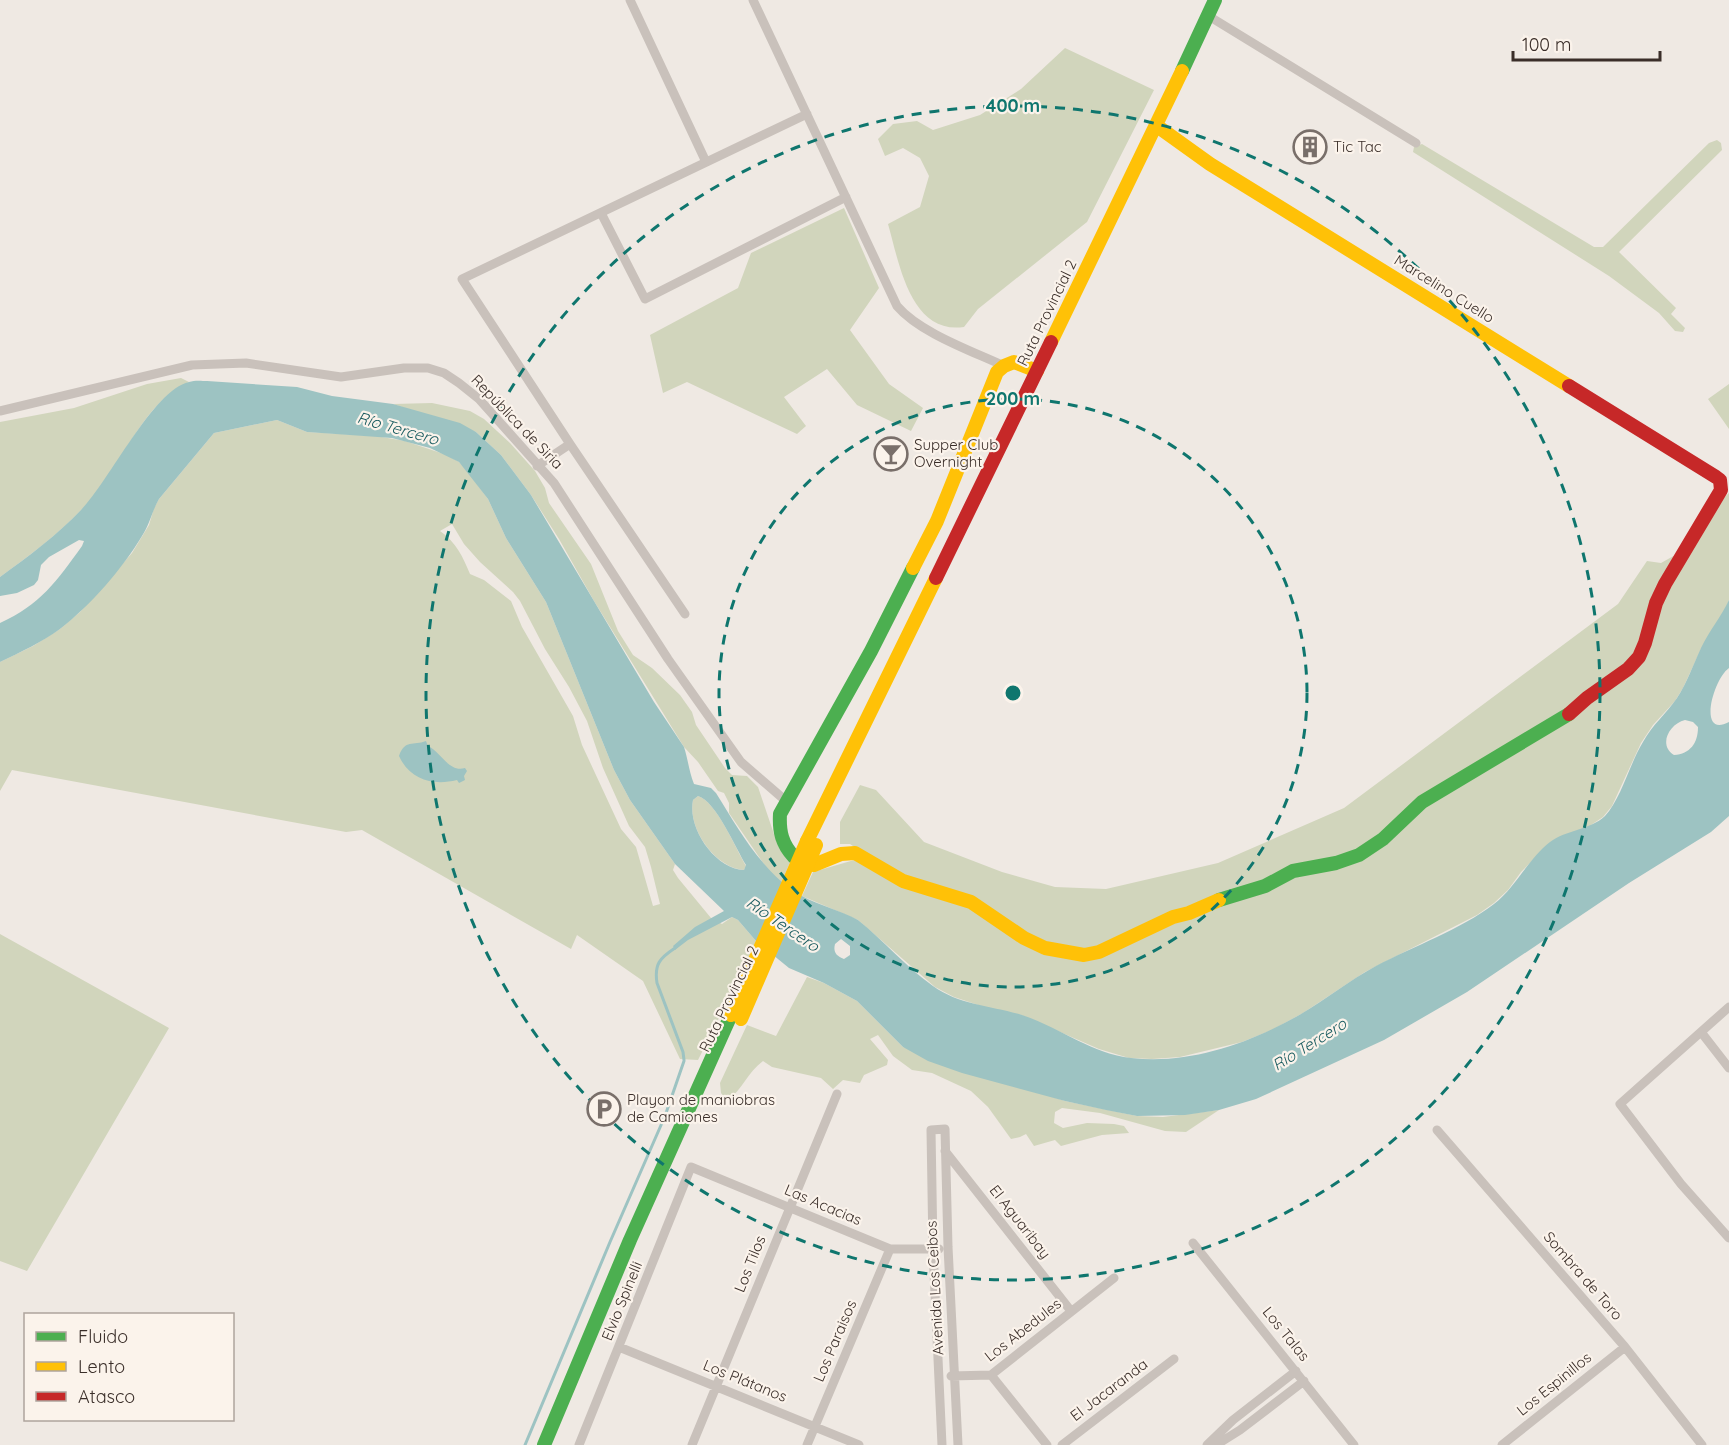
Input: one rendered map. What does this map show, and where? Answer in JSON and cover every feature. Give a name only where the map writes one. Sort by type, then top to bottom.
[{"type":"street","points":[[630,0],[706,162]]},
{"type":"street","points":[[753,0],[897,306],[907,318],[921,327],[1004,366]]},
{"type":"street","name":"Ruta Provincial 2","points":[[544,1445],[630,1240],[675,1139],[736,1017],[842,769],[1156,126],[1215,0]]},
{"type":"street","points":[[1207,15],[1416,143]]},
{"type":"street","points":[[685,614],[462,279],[807,114]]},
{"type":"street","name":"Marcelino Cuello","points":[[814,865],[841,854],[855,853],[903,881],[971,902],[1024,938],[1045,948],[1084,955],[1099,952],[1173,917],[1265,886],[1293,871],[1336,863],[1359,855],[1383,838],[1422,802],[1563,719],[1587,698],[1628,669],[1639,657],[1645,644],[1656,603],[1665,584],[1721,490],[1720,480],[1716,477],[1210,164],[1156,126]]},
{"type":"street","points":[[600,213],[645,299],[846,197]]},
{"type":"street","points":[[794,857],[784,846],[778,828],[780,814],[871,651],[937,521],[997,372],[1014,362],[1037,371]]},
{"type":"street","name":"República de Siria","points":[[0,411],[192,365],[246,363],[341,377],[404,368],[428,368],[444,373],[479,399],[554,483],[668,659],[741,762],[786,801]]},
{"type":"street","points":[[537,466],[570,444]]},
{"type":"street","points":[[1729,1007],[1620,1104],[1681,1184],[1729,1238]]},
{"type":"street","points":[[1701,1032],[1729,1068]]},
{"type":"street","name":"Los Tilos","points":[[692,1445],[837,1094]]},
{"type":"street","name":"Avenida Los Ceibos","points":[[942,1445],[933,1250],[931,1130],[945,1129],[948,1247],[958,1445]]},
{"type":"street","name":"Sombra de Toro","points":[[1437,1130],[1625,1347],[1702,1445]]},
{"type":"street","name":"El Aguaribay","points":[[945,1151],[1071,1311]]},
{"type":"street","name":"Las Acacias","points":[[691,1167],[890,1249],[933,1250],[948,1247]]},
{"type":"street","name":"Elvio Spinelli","points":[[579,1445],[691,1167]]},
{"type":"street","name":"Los Talas","points":[[1193,1243],[1354,1445]]},
{"type":"street","name":"Los Paraisos","points":[[807,1445],[890,1249]]},
{"type":"street","name":"Los Abedules","points":[[939,1377],[991,1375],[1114,1278]]},
{"type":"street","name":"Los Plátanos","points":[[619,1347],[859,1445]]},
{"type":"street","name":"Los Espinillos","points":[[1502,1445],[1625,1347]]},
{"type":"street","name":"El Jacaranda","points":[[1062,1445],[1174,1359]]},
{"type":"street","points":[[1207,1445],[1233,1420],[1296,1371]]},
{"type":"street","points":[[991,1375],[1047,1445]]},
{"type":"street","points":[[1216,1445],[1304,1382]]},
{"type":"green space","points":[[1065,48],[1154,90],[1087,222],[978,309],[964,327],[946,326],[931,320],[919,308],[910,293],[888,224],[920,207],[929,176],[920,158],[903,148],[885,156],[878,139],[893,124],[917,121],[933,130],[980,115],[1021,89]]},
{"type":"green space","points":[[1717,140],[1721,143],[1722,150],[1619,252],[1676,308],[1671,314],[1685,328],[1683,332],[1675,331],[1659,313],[1609,276],[1413,152],[1414,147],[1422,144],[1594,247],[1603,247],[1709,143]]},
{"type":"green space","points":[[844,208],[879,288],[850,330],[889,384],[923,408],[911,431],[857,405],[827,369],[784,397],[806,426],[797,434],[687,382],[663,393],[650,335],[738,288],[751,253]]},
{"type":"green space","points":[[181,378],[189,382],[174,390],[149,415],[110,475],[89,502],[53,536],[0,577],[0,422],[74,408],[147,384]]},
{"type":"green space","points":[[1729,384],[1729,429],[1708,399]]},
{"type":"green space","points":[[432,403],[470,411],[484,419],[535,471],[545,488],[549,503],[591,564],[618,631],[633,655],[652,668],[680,695],[692,712],[696,725],[725,768],[732,775],[747,776],[758,787],[778,846],[791,860],[781,883],[768,870],[729,813],[729,803],[724,793],[718,791],[698,762],[684,747],[594,601],[559,539],[531,495],[501,455],[476,432],[393,404]]},
{"type":"green space","points":[[277,420],[307,432],[376,436],[405,441],[447,455],[459,462],[468,472],[488,499],[506,538],[546,602],[614,770],[630,800],[675,864],[673,870],[678,878],[711,918],[722,924],[732,917],[738,920],[756,941],[726,1011],[723,1010],[698,1060],[680,1059],[643,981],[577,935],[571,949],[362,830],[346,832],[12,770],[0,791],[0,662],[33,646],[60,629],[80,612],[132,553],[149,525],[159,499],[214,433]],"holes":[[[452,524],[464,544],[520,601],[545,649],[569,687],[587,721],[603,768],[629,826],[645,847],[660,904],[653,906],[636,847],[621,829],[582,745],[573,716],[522,627],[511,601],[484,580],[470,574],[458,550],[440,531]]]},
{"type":"green space","points":[[1729,493],[1729,600],[1724,613],[1701,649],[1675,701],[1653,725],[1641,743],[1612,806],[1603,817],[1588,827],[1551,842],[1521,872],[1508,890],[1477,915],[1365,972],[1303,1013],[1272,1030],[1242,1042],[1180,1057],[1129,1058],[1099,1049],[1021,1015],[987,1008],[954,997],[935,987],[858,920],[802,896],[813,872],[868,856],[850,844],[840,844],[840,822],[860,785],[876,790],[924,842],[1002,872],[1055,887],[1106,889],[1218,863],[1344,808],[1618,604],[1647,561],[1661,563],[1693,545],[1719,502]]},
{"type":"green space","points":[[698,796],[712,807],[718,816],[746,866],[744,870],[733,868],[723,862],[705,845],[694,822],[692,811],[693,800]]},
{"type":"green space","points":[[0,934],[169,1028],[27,1271],[0,1261]]},
{"type":"green space","points":[[807,977],[824,983],[857,1001],[903,1047],[1065,1101],[1137,1116],[1163,1117],[1219,1110],[1186,1132],[1165,1131],[1100,1113],[1062,1108],[1055,1112],[1054,1123],[1063,1128],[1087,1123],[1114,1124],[1124,1126],[1129,1133],[1102,1135],[1061,1146],[1055,1140],[1034,1146],[1026,1134],[1011,1139],[988,1107],[971,1091],[932,1073],[912,1070],[893,1056],[878,1035],[870,1039],[888,1060],[887,1065],[864,1075],[860,1083],[843,1080],[833,1089],[821,1078],[772,1067],[763,1061],[727,1101],[721,1093],[720,1083],[747,1025],[776,1036]]},
{"type":"water","name":"Río Tercero","points":[[196,381],[297,387],[332,396],[393,404],[460,423],[476,432],[501,455],[531,495],[654,702],[684,747],[694,784],[711,788],[716,793],[753,850],[775,876],[802,896],[858,920],[914,971],[943,992],[965,1001],[1036,1020],[1103,1051],[1131,1058],[1175,1058],[1219,1050],[1241,1043],[1282,1025],[1376,966],[1452,930],[1494,904],[1550,842],[1599,821],[1611,809],[1643,742],[1681,692],[1704,642],[1729,600],[1729,668],[1718,683],[1711,706],[1711,715],[1713,722],[1719,725],[1729,722],[1729,816],[1711,832],[1629,883],[1467,992],[1384,1040],[1256,1099],[1219,1110],[1185,1115],[1137,1116],[1065,1101],[962,1073],[928,1061],[903,1047],[857,1001],[789,968],[756,941],[738,920],[732,917],[688,940],[675,950],[673,946],[695,927],[724,911],[675,864],[630,800],[614,770],[546,602],[506,538],[488,499],[459,462],[430,448],[392,438],[307,432],[277,420],[214,433],[159,499],[145,531],[134,548],[94,598],[53,634],[0,662],[0,623],[26,608],[47,591],[84,541],[79,540],[49,557],[41,565],[38,580],[34,585],[17,593],[0,596],[0,577],[42,545],[81,510],[161,401],[175,389]],"holes":[[[1685,720],[1693,722],[1698,727],[1695,743],[1689,750],[1674,755],[1669,751],[1666,741],[1670,730]],[[698,796],[712,807],[746,865],[744,870],[723,863],[705,845],[694,823],[693,800]],[[841,939],[850,946],[850,955],[844,959],[839,957],[834,949],[835,944]]]},
{"type":"water","points":[[426,741],[428,746],[454,768],[465,768],[467,771],[464,776],[465,780],[459,783],[457,780],[431,781],[409,771],[399,756],[401,751],[407,745]]},
{"type":"waterway","points":[[675,948],[659,962],[656,976],[684,1060]]},
{"type":"waterway","points":[[525,1445],[665,1116],[684,1061]]},
{"type":"traffic: fast","points":[[1182,71],[1215,0]]},
{"type":"traffic: fast","points":[[794,857],[782,837],[780,814],[871,651],[913,568]]},
{"type":"traffic: fast","points":[[1219,900],[1265,886],[1293,871],[1336,863],[1359,855],[1383,839],[1422,802],[1569,714]]},
{"type":"traffic: fast","points":[[544,1445],[630,1240],[731,1015]]},
{"type":"traffic: slow","points":[[1051,342],[1182,71]]},
{"type":"traffic: slow","points":[[1157,126],[1210,164],[1569,386]]},
{"type":"traffic: slow","points":[[913,568],[937,521],[997,372],[1014,362],[1037,371]]},
{"type":"traffic: slow","points":[[807,841],[936,578]]},
{"type":"traffic: slow","points":[[731,1015],[807,841]]},
{"type":"traffic: slow","points":[[741,1019],[816,845]]},
{"type":"traffic: slow","points":[[814,865],[841,854],[855,853],[903,881],[971,902],[1024,938],[1045,948],[1084,955],[1099,952],[1173,917],[1219,900]]},
{"type":"traffic: jam","points":[[936,578],[1051,342]]},
{"type":"traffic: jam","points":[[1569,386],[1716,477],[1720,480],[1721,490],[1665,584],[1656,603],[1639,657],[1628,669],[1587,698],[1569,714]]},
{"type":"place","name":"Tic Tac","points":[[1310,147]]},
{"type":"place","name":"Supper Club Overnight","points":[[891,454]]},
{"type":"place","name":"Playon de maniobras de Camiones","points":[[604,1109]]}]
